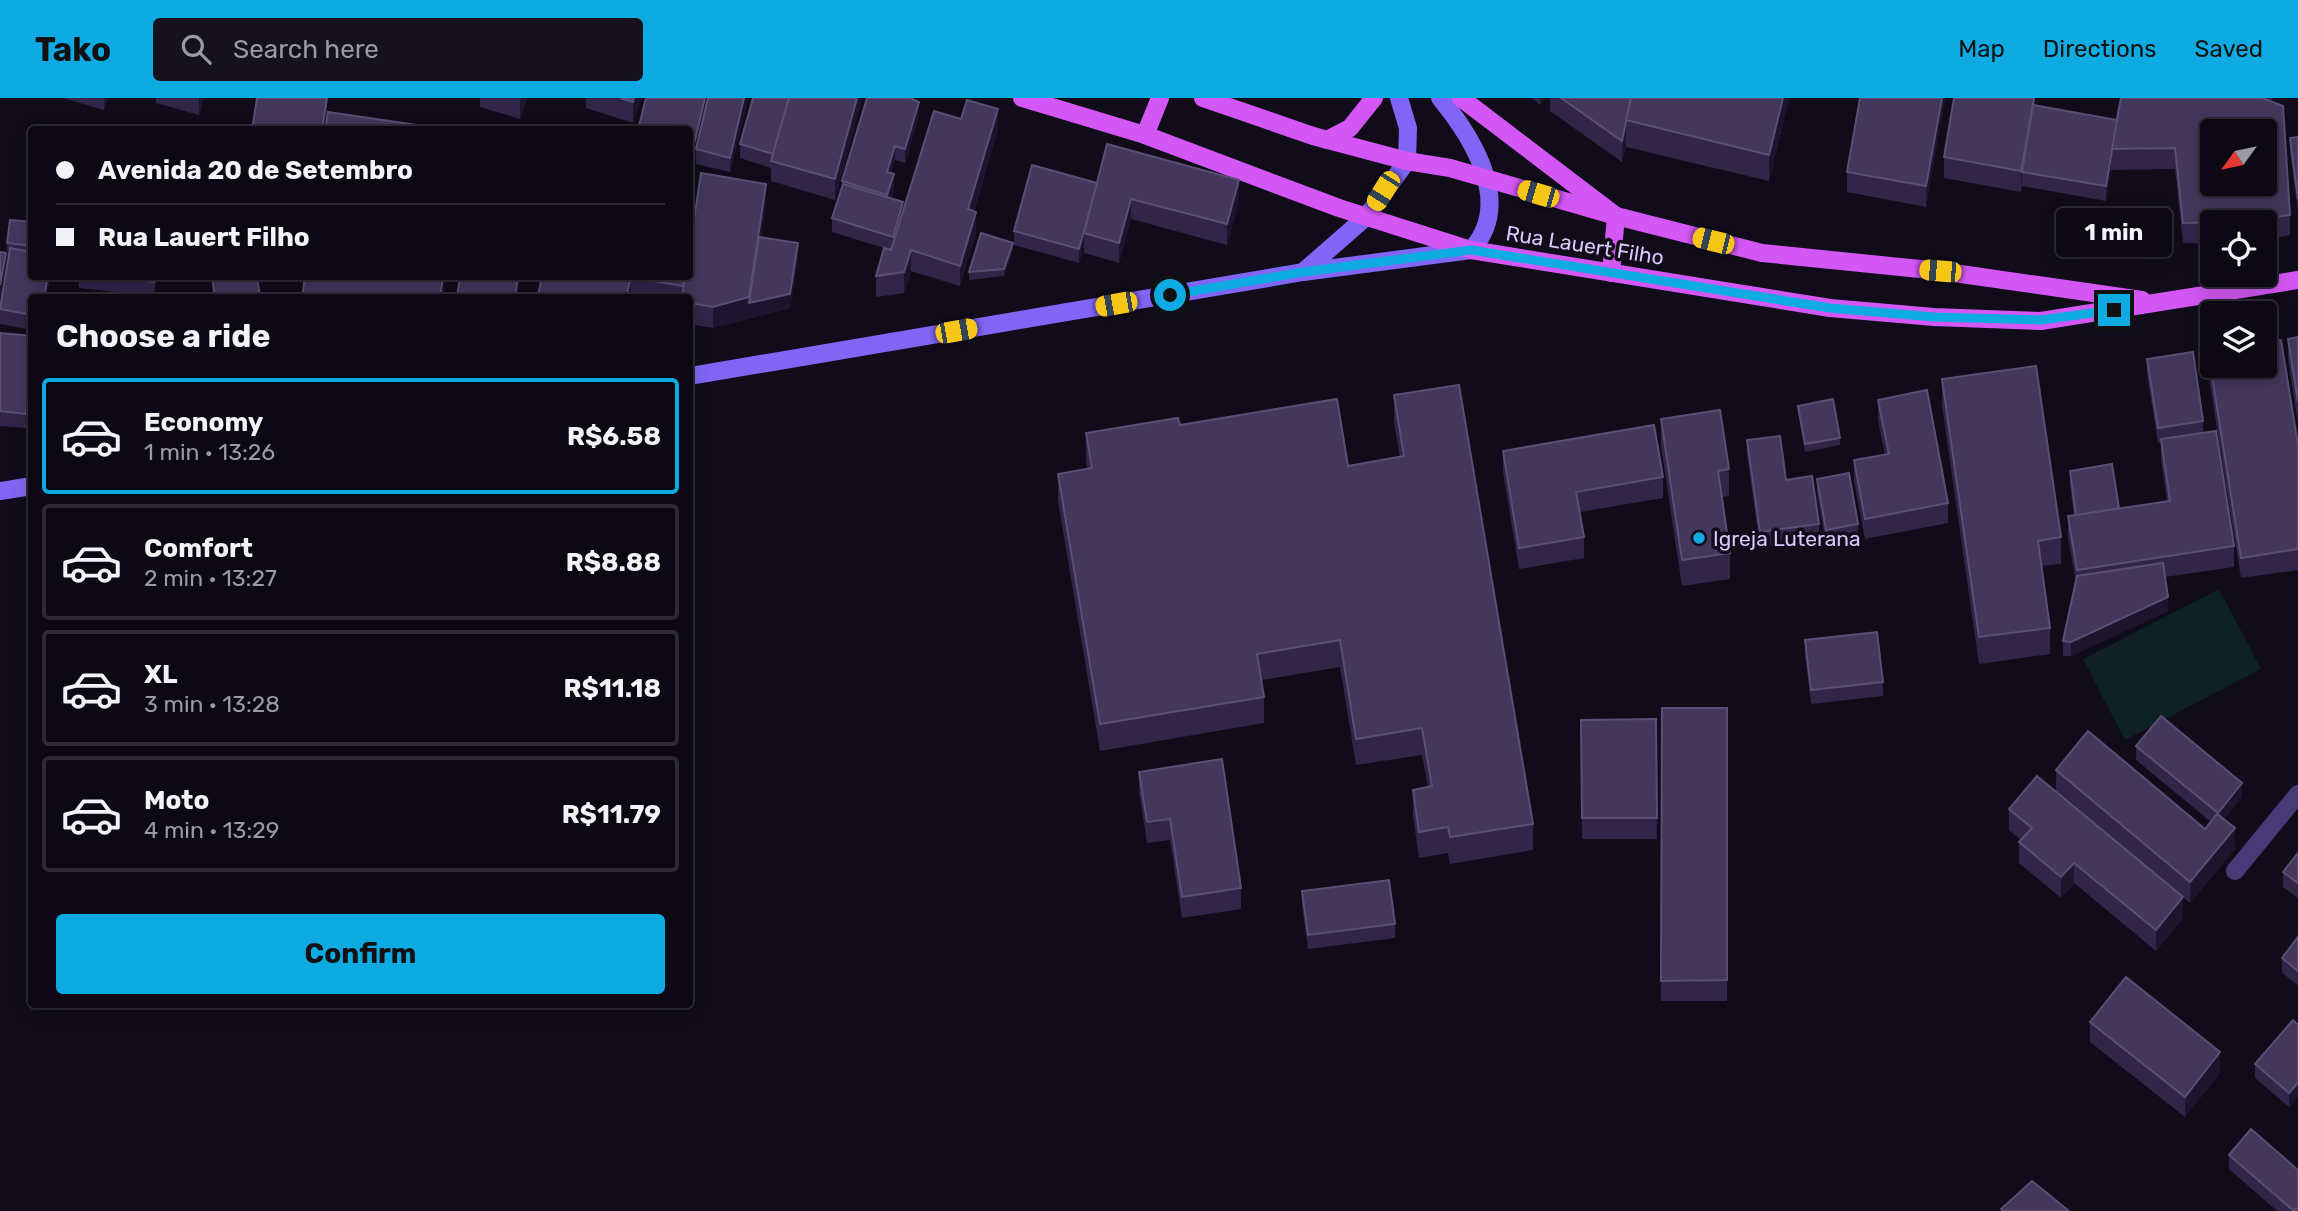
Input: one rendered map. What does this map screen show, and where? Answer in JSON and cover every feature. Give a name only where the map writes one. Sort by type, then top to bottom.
[{"type":"main road","name":"Rua Lauert Filho","points":[[1022,98],[1145,135],[1366,217],[1471,250],[1830,308],[1934,317],[2041,320],[2298,280]]},
{"type":"main road","points":[[1145,135],[1160,98]]},
{"type":"main road","name":"Rua Lauert Filho","points":[[1203,98],[1327,140],[1487,178],[1616,216],[1762,253],[1940,271],[2163,303]]},
{"type":"main road","points":[[1327,140],[1350,128],[1374,98]]},
{"type":"main road","points":[[1461,98],[1616,216],[1611,273]]},
{"type":"street","points":[[1303,272],[1366,217],[1407,161],[1408,128],[1399,98]]},
{"type":"street","points":[[693,375],[1303,272],[1471,250],[1479,242],[1491,212],[1487,178],[1458,120],[1440,98]]},
{"type":"street","points":[[0,491],[28,487]]},
{"type":"lane","points":[[2235,872],[2298,794]]},
{"type":"shaded area","points":[[2219,589],[2261,669],[2125,740],[2083,659]]},
{"type":"building","points":[[257,98],[327,98],[323,126],[253,126]]},
{"type":"building","points":[[646,98],[705,98],[693,148],[693,126],[639,126]]},
{"type":"building","points":[[708,98],[744,98],[730,158],[696,149]]},
{"type":"building","points":[[753,98],[789,98],[773,154],[740,144]]},
{"type":"building","points":[[789,98],[857,98],[835,179],[771,161]]},
{"type":"building","points":[[867,98],[912,98],[919,102],[905,149],[895,146],[887,172],[894,174],[887,195],[842,181]]},
{"type":"building","points":[[1561,98],[1631,98],[1622,141]]},
{"type":"building","points":[[1631,98],[1783,98],[1769,155],[1626,120]]},
{"type":"building","points":[[1860,98],[1942,98],[1926,186],[1847,172]]},
{"type":"building","points":[[1954,98],[2034,98],[2021,171],[1944,157]]},
{"type":"building","points":[[2121,98],[2262,98],[2283,106],[2290,215],[2277,217],[2277,210],[2200,210],[2200,223],[2183,223],[2175,148],[2111,149]]},
{"type":"building","points":[[967,100],[998,109],[968,209],[976,212],[960,266],[911,250],[904,272],[876,276],[884,248],[891,250],[934,111],[961,119]]},
{"type":"building","points":[[2033,105],[2117,120],[2106,186],[2022,172]]},
{"type":"building","points":[[328,112],[424,126],[326,126]]},
{"type":"building","points":[[2298,137],[2298,199],[2290,138]]},
{"type":"building","points":[[1107,144],[1239,180],[1227,224],[1131,199],[1119,243],[1084,233]]},
{"type":"building","points":[[1032,165],[1097,183],[1079,249],[1014,231]]},
{"type":"building","points":[[701,173],[766,184],[749,297],[713,307],[693,304],[693,294],[683,294],[684,280],[693,280],[693,226]]},
{"type":"building","points":[[843,184],[903,202],[893,237],[832,218]]},
{"type":"building","points":[[10,220],[28,222],[28,246],[7,243]]},
{"type":"building","points":[[981,233],[1013,243],[1004,269],[969,272]]},
{"type":"building","points":[[759,237],[798,243],[790,294],[749,303]]},
{"type":"building","points":[[10,248],[28,251],[28,280],[47,280],[45,294],[28,294],[28,314],[0,309]]},
{"type":"building","points":[[0,252],[6,253],[0,285]]},
{"type":"building","points":[[213,280],[258,280],[259,294],[214,294]]},
{"type":"building","points":[[304,280],[442,280],[441,294],[303,294]]},
{"type":"building","points":[[459,280],[517,280],[516,294],[458,294]]},
{"type":"building","points":[[541,280],[630,280],[627,294],[538,294]]},
{"type":"building","points":[[648,280],[684,280],[683,286]]},
{"type":"building","points":[[0,333],[28,336],[26,414],[0,411]]},
{"type":"building","points":[[2298,337],[2298,402],[2288,339]]},
{"type":"building","points":[[2277,340],[2281,340],[2298,445],[2298,549],[2241,558],[2212,378],[2277,378]]},
{"type":"building","points":[[2193,352],[2203,421],[2158,428],[2147,359]]},
{"type":"building","points":[[2036,366],[2061,537],[2038,541],[2050,628],[1979,637],[1942,379]]},
{"type":"building","points":[[1459,385],[1533,824],[1450,837],[1448,827],[1419,832],[1413,790],[1432,786],[1422,728],[1356,739],[1340,640],[1257,654],[1264,697],[1100,724],[1058,474],[1092,468],[1086,433],[1178,418],[1180,425],[1337,399],[1348,466],[1404,456],[1394,395]]},
{"type":"building","points":[[1927,390],[1948,503],[1865,519],[1854,460],[1889,454],[1878,400]]},
{"type":"building","points":[[1833,399],[1840,438],[1805,444],[1798,406]]},
{"type":"building","name":"Igreja Luterana","points":[[1720,410],[1729,469],[1718,471],[1730,553],[1682,560],[1661,419]]},
{"type":"building","points":[[1654,425],[1663,477],[1576,492],[1584,537],[1519,548],[1503,451]]},
{"type":"building","points":[[2216,431],[2234,546],[2077,570],[2068,516],[2170,501],[2161,439]]},
{"type":"building","points":[[1780,436],[1786,480],[1812,476],[1819,524],[1760,532],[1747,440]]},
{"type":"building","points":[[2112,464],[2119,508],[2076,515],[2070,471]]},
{"type":"building","points":[[1849,473],[1858,524],[1826,530],[1817,479]]},
{"type":"building","points":[[2163,563],[2168,597],[2071,642],[2063,641],[2077,576]]},
{"type":"building","points":[[1877,632],[1883,682],[1811,690],[1805,640]]},
{"type":"building","points":[[1662,708],[1727,708],[1727,980],[1661,981]]},
{"type":"building","points":[[2161,716],[2242,783],[2218,813],[2136,746]]},
{"type":"building","points":[[1656,719],[1657,818],[1582,818],[1581,720]]},
{"type":"building","points":[[2088,731],[2205,829],[2217,814],[2235,828],[2190,882],[2056,770]]},
{"type":"building","points":[[1222,759],[1241,888],[1182,897],[1170,819],[1147,822],[1139,772]]},
{"type":"building","points":[[2037,776],[2183,897],[2156,930],[2074,863],[2061,877],[2019,842],[2032,828],[2009,809]]},
{"type":"building","points":[[2298,853],[2298,883],[2283,872]]},
{"type":"building","points":[[1389,880],[1395,924],[1308,935],[1302,891]]},
{"type":"building","points":[[2298,937],[2298,971],[2282,958]]},
{"type":"building","points":[[2126,977],[2220,1052],[2185,1097],[2090,1022]]},
{"type":"building","points":[[2293,1020],[2298,1025],[2298,1083],[2289,1093],[2255,1064]]},
{"type":"building","points":[[2251,1129],[2298,1170],[2298,1210],[2296,1208],[2294,1211],[2229,1155]]},
{"type":"building","points":[[2032,1181],[2069,1211],[2001,1209]]},
{"type":"place","name":"Igreja Luterana","points":[[1699,538]]},
{"type":"route","points":[[1170,295],[1303,272],[1471,250],[1830,308],[1934,317],[2041,320],[2114,310]]}]
